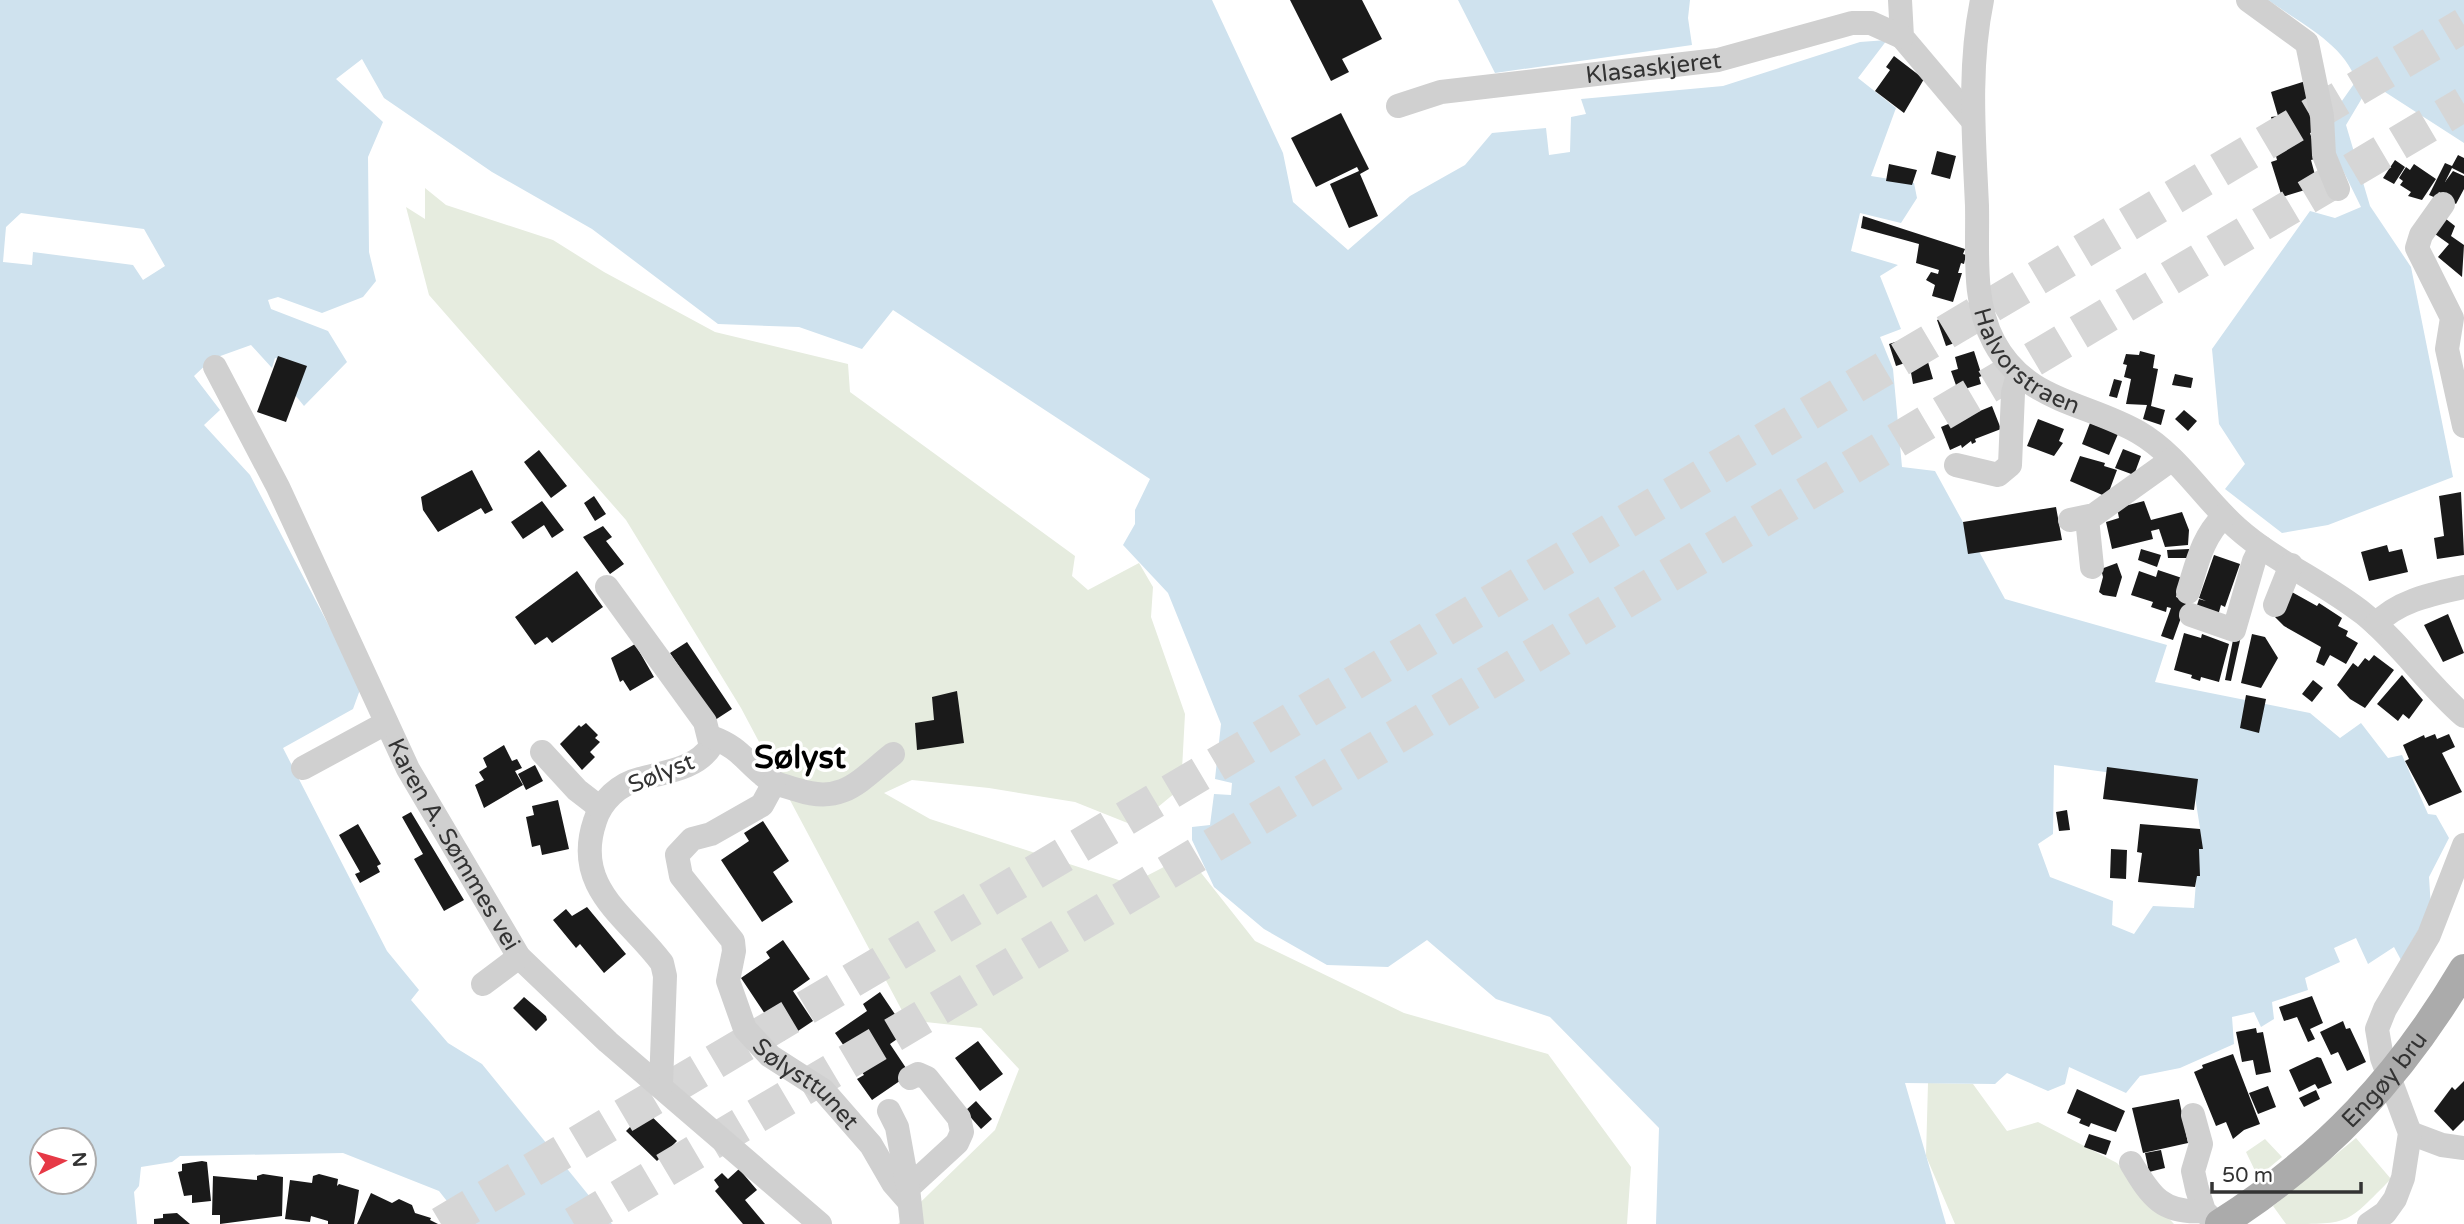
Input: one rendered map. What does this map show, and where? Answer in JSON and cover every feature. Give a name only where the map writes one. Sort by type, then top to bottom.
[{"type":"main road","name":"Engøy bru","points":[[2214,1220],[2296,1171],[2360,1112],[2414,1048],[2464,969]]},
{"type":"street","points":[[1900,0],[1902,37],[1973,121]]},
{"type":"street","name":"Halvorstraen","points":[[1982,0],[1974,49],[1973,121],[1982,304],[1993,342],[2018,374],[2050,395],[2137,432],[2171,460],[2224,516],[2261,547],[2322,583],[2376,624],[2464,716]]},
{"type":"street","points":[[2248,0],[2307,43],[2322,116],[2324,155],[2339,189]]},
{"type":"street","name":"Klasaskjeret","points":[[1398,106],[1441,92],[1718,60],[1852,23],[1871,23],[1902,37]]},
{"type":"street","points":[[2443,204],[2421,235],[2417,248],[2458,318],[2447,349],[2464,426]]},
{"type":"street","name":"Karen A. Sømmes vei","points":[[215,366],[278,487],[386,723],[438,821],[519,957],[568,1006],[820,1224]]},
{"type":"street","points":[[1956,465],[1998,475],[2010,465],[2013,393],[2018,374]]},
{"type":"street","points":[[2092,567],[2078,519],[2171,460]]},
{"type":"street","points":[[2224,516],[2212,528],[2203,545],[2189,604],[2234,630],[2254,561],[2261,547]]},
{"type":"street","points":[[2274,605],[2291,565]]},
{"type":"street","name":"Sølyst","points":[[607,587],[705,722],[711,737],[711,746],[698,760],[634,780],[599,807],[589,846],[592,870],[604,897],[662,963],[665,976],[661,1085]]},
{"type":"street","points":[[2376,624],[2406,603],[2464,587]]},
{"type":"street","points":[[303,768],[386,723]]},
{"type":"street","points":[[711,737],[733,745],[774,783],[812,795],[830,796],[848,790],[893,754]]},
{"type":"street","points":[[542,752],[576,790],[599,807]]},
{"type":"street","name":"Sølysttunet","points":[[774,783],[762,805],[711,834],[683,845],[677,855],[679,871],[733,941],[734,951],[728,981],[745,1029],[770,1056],[822,1090],[871,1145],[893,1183],[907,1193],[912,1224]]},
{"type":"street","points":[[2382,1220],[2403,1178],[2410,1133],[2382,1058],[2377,1029],[2385,1009],[2429,935],[2464,845]]},
{"type":"street","points":[[483,984],[519,957]]},
{"type":"street","points":[[907,1193],[957,1143],[962,1132],[959,1118],[928,1078],[918,1074],[910,1079]]},
{"type":"street","points":[[889,1111],[897,1127],[907,1193]]},
{"type":"street","points":[[2193,1115],[2201,1144],[2193,1171],[2214,1220]]},
{"type":"street","points":[[2410,1133],[2442,1145],[2464,1148]]},
{"type":"street","points":[[2131,1163],[2143,1182],[2169,1207],[2178,1212],[2214,1220]]},
{"type":"shaded area","points":[[425,188],[446,205],[553,240],[604,272],[715,332],[848,364],[850,392],[1075,556],[1072,576],[1088,590],[1139,563],[1153,587],[1151,617],[1185,714],[1181,788],[1135,826],[1075,802],[989,788],[912,780],[884,793],[930,819],[1131,884],[1187,855],[1255,941],[1404,1013],[1548,1054],[1631,1167],[1627,1224],[898,1224],[995,1130],[1019,1069],[981,1028],[907,1020],[741,708],[626,520],[429,295],[406,207],[425,219]]},
{"type":"shaded area","points":[[1928,1083],[1973,1084],[2007,1131],[2038,1122],[2117,1163],[2174,1224],[1955,1224],[1926,1156]]},
{"type":"shaded area","points":[[2356,1138],[2391,1179],[2365,1205],[2346,1218],[2336,1222],[2286,1224],[2273,1206]]},
{"type":"shaded area","points":[[2265,1139],[2282,1157],[2258,1177],[2246,1152]]},
{"type":"water","points":[[0,0],[1212,0],[1283,153],[1293,202],[1348,250],[1410,196],[1465,165],[1492,133],[1546,128],[1549,155],[1570,152],[1571,117],[1586,114],[1581,99],[1723,86],[1860,42],[1887,40],[1858,78],[1896,108],[1871,176],[1914,183],[1917,198],[1901,223],[1860,213],[1851,251],[1898,265],[1880,276],[1901,329],[1880,337],[1893,369],[1902,467],[1935,471],[2005,599],[2167,645],[2155,682],[2310,713],[2340,738],[2361,723],[2388,758],[2402,755],[2428,814],[2436,815],[2449,838],[2429,877],[2431,908],[2401,960],[2394,947],[2368,964],[2356,938],[2334,948],[2340,962],[2305,978],[2308,990],[2272,1002],[2274,1019],[2261,1027],[2254,1012],[2232,1017],[2234,1044],[2180,1068],[2140,1076],[2126,1093],[2069,1067],[2065,1084],[2048,1091],[2007,1073],[1995,1084],[1905,1083],[1946,1224],[1656,1224],[1659,1128],[1550,1017],[1496,999],[1427,940],[1388,967],[1327,965],[1264,929],[1214,887],[1192,840],[1192,827],[1210,825],[1214,794],[1231,795],[1232,783],[1215,779],[1221,724],[1168,593],[1123,545],[1135,524],[1135,510],[1150,479],[893,310],[862,349],[799,327],[718,324],[592,229],[492,172],[384,98],[362,59],[336,79],[383,122],[368,157],[369,252],[376,281],[363,297],[322,313],[278,297],[268,300],[271,309],[328,331],[347,362],[304,406],[295,395],[304,367],[275,358],[272,368],[251,345],[212,359],[194,376],[220,410],[204,425],[250,475],[361,687],[353,709],[283,748],[387,951],[419,990],[411,1000],[448,1043],[482,1064],[612,1224],[465,1224],[439,1191],[343,1153],[180,1156],[172,1162],[141,1167],[139,1186],[134,1192],[137,1224],[0,1224]],"holes":[[[21,213],[144,229],[165,266],[143,280],[133,265],[33,252],[32,265],[3,262],[6,227]],[[2054,765],[2193,784],[2200,828],[2194,908],[2153,906],[2134,934],[2112,925],[2113,901],[2050,877],[2038,844],[2053,834]]]},
{"type":"water","points":[[1458,0],[1690,0],[1688,18],[1692,45],[1495,73]]},
{"type":"water","points":[[2268,0],[2464,0],[2464,143],[2371,83],[2346,125],[2370,206],[2411,267],[2453,477],[2328,525],[2282,533],[2225,489],[2245,464],[2219,424],[2212,349],[2310,211],[2335,218],[2361,207],[2334,152],[2332,115],[2356,81],[2342,56],[2331,45]]},
{"type":"building","points":[[1290,0],[1362,0],[1382,39],[1342,59],[1349,72],[1331,81]]},
{"type":"building","points":[[1894,56],[1924,79],[1904,113],[1875,91],[1890,70],[1886,67]]},
{"type":"building","points":[[2312,79],[2320,130],[2310,133],[2318,158],[2311,160],[2318,186],[2282,197],[2271,162],[2277,160],[2273,144],[2279,142],[2271,117],[2278,116],[2271,92]]},
{"type":"building","points":[[1341,113],[1369,169],[1360,174],[1378,216],[1349,228],[1330,184],[1359,171],[1357,167],[1316,187],[1291,138]]},
{"type":"building","points":[[1937,151],[1956,156],[1950,179],[1931,174]]},
{"type":"building","points":[[2458,155],[2464,158],[2464,174],[2452,168],[2445,182],[2453,171],[2464,176],[2464,189],[2456,204],[2439,192],[2436,198],[2429,195],[2445,163],[2452,166]]},
{"type":"building","points":[[2395,160],[2405,167],[2394,184],[2383,178]]},
{"type":"building","points":[[1889,164],[1917,170],[1912,185],[1886,181]]},
{"type":"building","points":[[2414,164],[2436,179],[2422,200],[2408,196],[2411,192],[2400,185],[2403,181],[2399,178],[2406,167],[2410,170]]},
{"type":"building","points":[[1863,216],[1965,249],[1964,264],[1961,263],[1958,273],[1962,273],[1953,302],[1932,296],[1935,285],[1926,280],[1931,272],[1938,274],[1939,270],[1916,263],[1919,244],[1861,228]]},
{"type":"building","points":[[2446,219],[2455,226],[2451,236],[2464,245],[2462,277],[2438,257],[2449,244],[2435,234]]},
{"type":"building","points":[[1960,312],[1969,326],[1966,327],[1969,338],[1946,346],[1937,320]]},
{"type":"building","points":[[1908,338],[1910,344],[1921,340],[1926,356],[1896,366],[1889,344]]},
{"type":"building","points":[[1974,351],[1982,376],[1979,377],[1981,384],[1958,391],[1951,371],[1958,369],[1955,357]]},
{"type":"building","points":[[2140,351],[2155,355],[2153,368],[2158,369],[2151,406],[2165,410],[2161,425],[2143,419],[2147,405],[2126,404],[2131,379],[2124,377],[2127,365],[2123,364],[2126,354],[2139,355]]},
{"type":"building","points":[[278,356],[307,366],[286,422],[257,412]]},
{"type":"building","points":[[1928,362],[1933,379],[1913,384],[1910,367]]},
{"type":"building","points":[[2175,374],[2193,378],[2191,388],[2172,385]]},
{"type":"building","points":[[2114,379],[2122,381],[2117,398],[2109,396]]},
{"type":"building","points":[[1992,406],[2001,429],[1975,439],[1976,442],[1972,444],[1971,441],[1962,448],[1961,445],[1950,450],[1941,427]]},
{"type":"building","points":[[2184,410],[2197,421],[2188,431],[2175,419]]},
{"type":"building","points":[[2038,419],[2064,429],[2059,441],[2063,443],[2054,456],[2027,446]]},
{"type":"building","points":[[2090,423],[2118,434],[2109,455],[2082,444]]},
{"type":"building","points":[[2123,449],[2141,456],[2134,475],[2115,468]]},
{"type":"building","points":[[539,450],[567,486],[551,498],[524,462]]},
{"type":"building","points":[[2080,456],[2105,463],[2104,466],[2117,470],[2107,497],[2070,481]]},
{"type":"building","points":[[472,470],[493,510],[485,514],[481,508],[438,532],[423,510],[421,497]]},
{"type":"building","points":[[2461,492],[2464,555],[2437,559],[2434,538],[2444,536],[2439,496]]},
{"type":"building","points":[[594,496],[606,514],[595,521],[584,503]]},
{"type":"building","points":[[542,501],[564,530],[552,538],[544,525],[523,539],[511,522]]},
{"type":"building","points":[[2144,501],[2151,520],[2182,512],[2189,530],[2188,545],[2165,547],[2159,529],[2151,531],[2153,539],[2112,549],[2106,522],[2119,518],[2117,508]]},
{"type":"building","points":[[2056,507],[2062,540],[1968,554],[1963,522]]},
{"type":"building","points":[[603,526],[612,537],[606,541],[624,564],[610,574],[583,537]]},
{"type":"building","points":[[2387,545],[2389,552],[2402,549],[2408,572],[2369,581],[2361,552]]},
{"type":"building","points":[[2141,549],[2161,555],[2157,567],[2138,560]]},
{"type":"building","points":[[2189,549],[2189,558],[2168,558],[2167,550]]},
{"type":"building","points":[[2214,555],[2240,564],[2225,607],[2221,605],[2217,619],[2195,611],[2199,599],[2206,601],[2199,598]]},
{"type":"building","points":[[2117,563],[2122,577],[2116,597],[2103,595],[2099,592],[2103,577],[2101,569]]},
{"type":"building","points":[[2158,570],[2182,578],[2176,597],[2187,601],[2173,640],[2161,636],[2171,608],[2167,607],[2166,612],[2151,607],[2153,602],[2131,595],[2139,571],[2156,577]]},
{"type":"building","points":[[577,571],[603,607],[552,643],[547,637],[535,645],[515,617]]},
{"type":"building","points":[[2290,591],[2317,606],[2319,603],[2342,618],[2338,626],[2348,631],[2346,636],[2358,643],[2346,664],[2330,655],[2324,666],[2316,662],[2321,647],[2284,626],[2275,617]]},
{"type":"building","points":[[2448,614],[2464,653],[2443,662],[2424,625]]},
{"type":"building","points":[[2184,633],[2201,638],[2202,634],[2229,644],[2219,682],[2201,677],[2200,681],[2191,678],[2192,675],[2174,670]]},
{"type":"building","points":[[2252,634],[2265,637],[2278,658],[2261,688],[2241,683]]},
{"type":"building","points":[[2234,635],[2241,636],[2231,681],[2225,680]]},
{"type":"building","points":[[687,642],[732,709],[715,720],[670,653]]},
{"type":"building","points":[[635,644],[654,677],[630,691],[623,680],[620,682],[611,658]]},
{"type":"building","points":[[2374,655],[2394,670],[2365,708],[2350,699],[2337,685],[2353,663],[2358,667],[2365,658],[2369,661]]},
{"type":"building","points":[[2402,675],[2423,700],[2409,719],[2403,714],[2398,721],[2377,704]]},
{"type":"building","points":[[2313,680],[2323,688],[2312,702],[2302,694]]},
{"type":"building","points":[[957,691],[964,743],[917,750],[915,723],[934,720],[932,697]]},
{"type":"building","points":[[2246,695],[2266,699],[2259,733],[2240,728]]},
{"type":"building","points":[[586,723],[598,735],[595,738],[600,742],[590,752],[595,757],[582,770],[560,744],[579,725],[581,727]]},
{"type":"building","points":[[2435,734],[2437,739],[2449,734],[2455,747],[2442,753],[2462,792],[2429,806],[2405,761],[2409,759],[2403,745],[2424,735],[2425,738]]},
{"type":"building","points":[[504,745],[512,761],[517,759],[522,768],[515,771],[523,785],[484,808],[475,785],[484,780],[479,772],[487,767],[483,758]]},
{"type":"building","points":[[535,765],[543,781],[526,790],[518,774]]},
{"type":"building","points":[[2107,767],[2198,779],[2194,810],[2103,799]]},
{"type":"building","points":[[558,800],[569,849],[542,855],[540,845],[532,847],[526,817],[534,815],[532,806]]},
{"type":"building","points":[[2067,810],[2070,830],[2059,831],[2056,812]]},
{"type":"building","points":[[411,812],[464,900],[444,911],[414,859],[423,854],[402,817]]},
{"type":"building","points":[[763,821],[789,861],[773,872],[793,902],[762,922],[721,860],[749,841],[744,833]]},
{"type":"building","points":[[358,824],[381,864],[377,866],[380,872],[360,883],[355,874],[360,872],[339,835]]},
{"type":"building","points":[[2140,824],[2200,829],[2203,849],[2199,849],[2200,876],[2197,876],[2195,887],[2138,882],[2142,853],[2137,852]]},
{"type":"building","points":[[2111,849],[2127,850],[2126,879],[2110,878]]},
{"type":"building","points":[[587,907],[626,954],[604,973],[580,944],[576,948],[553,920],[566,909],[572,916]]},
{"type":"building","points":[[783,940],[810,979],[793,991],[813,1021],[783,1041],[741,978],[770,958],[766,952]]},
{"type":"building","points":[[880,992],[907,1032],[890,1044],[910,1074],[872,1100],[857,1079],[864,1075],[835,1033],[867,1011],[863,1004]]},
{"type":"building","points":[[2312,996],[2323,1023],[2310,1029],[2315,1039],[2308,1042],[2297,1017],[2284,1021],[2279,1007]]},
{"type":"building","points":[[524,997],[546,1016],[547,1020],[536,1031],[513,1008]]},
{"type":"building","points":[[2343,1021],[2346,1029],[2350,1028],[2366,1062],[2347,1071],[2338,1052],[2331,1055],[2320,1032]]},
{"type":"building","points":[[2256,1028],[2257,1033],[2263,1032],[2271,1072],[2256,1075],[2253,1060],[2242,1062],[2236,1032]]},
{"type":"building","points":[[978,1041],[1003,1074],[980,1091],[955,1058]]},
{"type":"building","points":[[2233,1054],[2260,1124],[2244,1130],[2233,1139],[2226,1122],[2216,1126],[2194,1072],[2203,1068],[2202,1065]]},
{"type":"building","points":[[2317,1057],[2321,1058],[2332,1083],[2318,1089],[2315,1084],[2299,1092],[2289,1070]]},
{"type":"building","points":[[2464,1081],[2464,1120],[2453,1131],[2434,1111],[2452,1087],[2455,1090]]},
{"type":"building","points":[[2268,1086],[2276,1107],[2258,1114],[2249,1093]]},
{"type":"building","points":[[2077,1089],[2125,1111],[2116,1132],[2091,1123],[2089,1127],[2079,1123],[2081,1119],[2067,1113]]},
{"type":"building","points":[[2316,1090],[2320,1099],[2304,1107],[2299,1098]]},
{"type":"building","points":[[2179,1099],[2188,1143],[2143,1153],[2132,1108]]},
{"type":"building","points":[[976,1101],[992,1119],[981,1129],[965,1111]]},
{"type":"building","points":[[646,1111],[677,1141],[657,1161],[626,1131]]},
{"type":"building","points":[[2089,1134],[2111,1141],[2106,1155],[2084,1147]]},
{"type":"building","points":[[2161,1150],[2165,1168],[2149,1172],[2145,1153]]},
{"type":"building","points":[[207,1162],[211,1201],[192,1203],[192,1195],[184,1196],[178,1172],[182,1171],[182,1164]]},
{"type":"building","points":[[739,1169],[757,1190],[745,1200],[765,1224],[743,1224],[715,1191],[719,1187],[714,1180],[722,1173],[728,1179]]},
{"type":"building","points":[[263,1174],[283,1177],[282,1216],[220,1224],[220,1215],[212,1215],[213,1176],[257,1180],[257,1176]]},
{"type":"building","points":[[319,1174],[338,1179],[337,1186],[339,1184],[359,1190],[354,1224],[328,1224],[328,1221],[311,1216],[310,1222],[285,1219],[290,1180],[312,1183],[313,1176]]},
{"type":"building","points":[[371,1193],[392,1203],[399,1199],[412,1205],[415,1213],[431,1218],[430,1220],[438,1224],[357,1224]]},
{"type":"building","points":[[177,1213],[190,1224],[154,1224],[154,1219],[163,1218],[163,1214]]},
{"type":"tunnel","points":[[441,1224],[2464,25]]},
{"type":"tunnel","points":[[574,1224],[2464,104]]},
{"type":"district","name":"Sølyst","points":[[800,757]]}]
